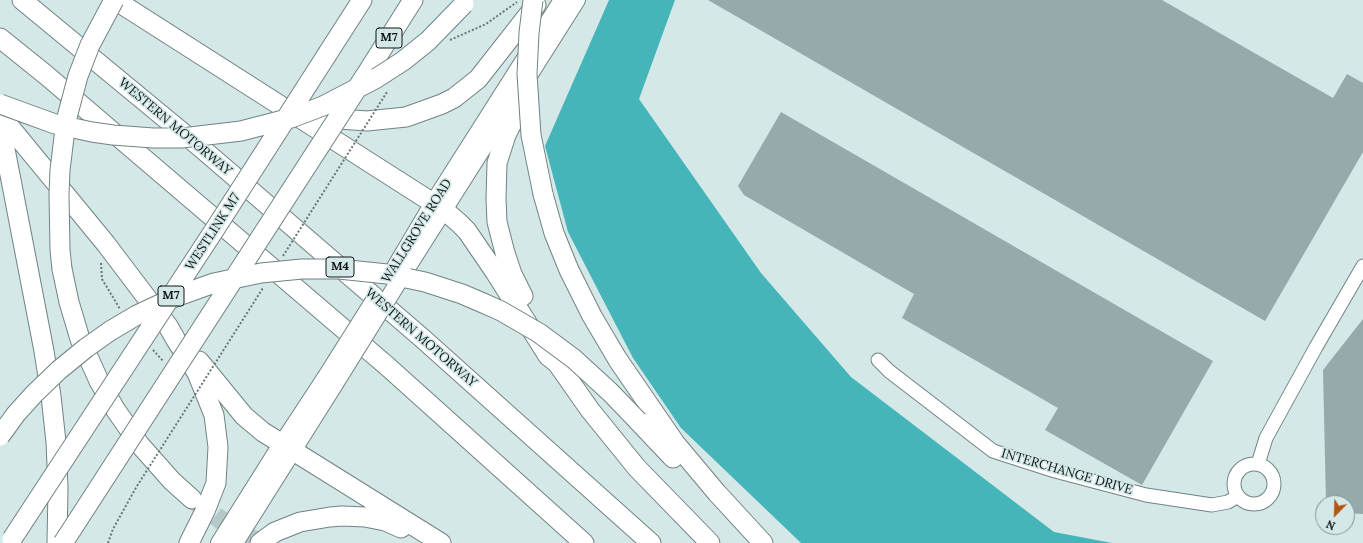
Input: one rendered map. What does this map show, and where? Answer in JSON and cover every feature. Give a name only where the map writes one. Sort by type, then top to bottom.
[{"type":"highway","name":"WESTERN MOTORWAY","points":[[22,0],[200,147],[422,338],[651,543]]},
{"type":"highway","points":[[192,499],[172,481],[140,446],[114,409],[93,369],[80,339],[69,302],[62,269],[60,250],[59,194],[61,157],[66,121],[78,76],[90,45],[115,0],[438,207],[459,223],[467,231],[495,272],[548,356],[557,363],[590,410],[624,454],[654,487],[710,543]]},
{"type":"highway","name":"WESTLINK M7","points":[[10,541],[217,226],[362,0]]},
{"type":"highway","name":"M7","points":[[63,543],[413,0]]},
{"type":"highway","points":[[533,0],[529,33],[527,74],[531,135],[543,194],[554,233],[569,270],[592,316],[618,360],[675,444],[763,543]]},
{"type":"highway","points":[[278,105],[298,106],[322,115],[340,119],[367,121],[380,121],[406,117],[430,109],[454,98],[478,79],[541,0]]},
{"type":"highway","points":[[0,104],[55,124],[113,135],[153,138],[182,138],[241,131],[291,118],[323,106],[375,79],[403,61],[428,41],[466,2]]},
{"type":"highway","points":[[0,38],[46,75],[386,366],[584,543]]},
{"type":"highway","points":[[514,99],[516,115],[506,135],[498,163],[496,199],[497,222],[512,274],[536,322],[556,354],[557,363]]},
{"type":"highway","points":[[0,115],[106,244],[168,326],[197,373],[214,415],[218,447],[216,483],[205,511],[189,543]]},
{"type":"highway","points":[[0,123],[52,396],[58,488],[57,543]]},
{"type":"highway","points":[[0,436],[16,414],[34,394],[59,370],[86,348],[137,315],[175,297],[214,283],[261,273],[302,268],[339,269],[387,274],[425,282],[462,294],[483,303],[527,326],[568,355],[592,375],[638,421],[752,543]]},
{"type":"highway","points":[[168,326],[180,336],[244,416],[263,432],[441,543]]},
{"type":"highway","points":[[260,543],[275,532],[300,522],[336,516],[365,517],[385,521],[402,529],[416,528]]},
{"type":"main road","name":"WALLGROVE ROAD","points":[[219,543],[287,447],[330,381],[400,270],[562,0]]},
{"type":"main road","name":"WALLGROVE ROAD","points":[[438,207],[514,99],[577,0]]},
{"type":"main road","name":"WALLGROVE ROAD","points":[[235,543],[287,447]]},
{"type":"street","points":[[1258,464],[1266,438],[1363,266]]},
{"type":"street","name":"INTERCHANGE DRIVE","points":[[878,360],[889,371],[994,451],[1055,471],[1146,495],[1212,505],[1228,502],[1238,496]]},
{"type":"street","points":[[1258,464],[1268,469],[1273,478],[1273,490],[1271,495],[1263,502],[1252,504],[1242,500],[1238,496],[1234,486],[1235,476],[1242,467],[1258,464]]},
{"type":"path","points":[[446,42],[486,24],[520,0]]},
{"type":"path","points":[[387,92],[390,87]]},
{"type":"path","points":[[108,543],[113,529],[137,486]]},
{"type":"shaded area","points":[[609,0],[675,0],[639,99],[761,273],[851,377],[1054,532],[1112,543],[801,543],[681,428],[633,358],[568,232],[545,146]]},
{"type":"building","points":[[708,0],[1162,0],[1333,98],[1347,74],[1363,83],[1363,152],[1265,321]]},
{"type":"building","points":[[781,112],[1213,361],[1142,485],[1045,430],[1058,408],[902,318],[914,294],[744,195],[738,186]]},
{"type":"building","points":[[1363,319],[1363,514],[1355,514],[1355,495],[1326,495],[1323,370]]},
{"type":"tunnel","points":[[192,499],[235,530],[260,543]]}]
